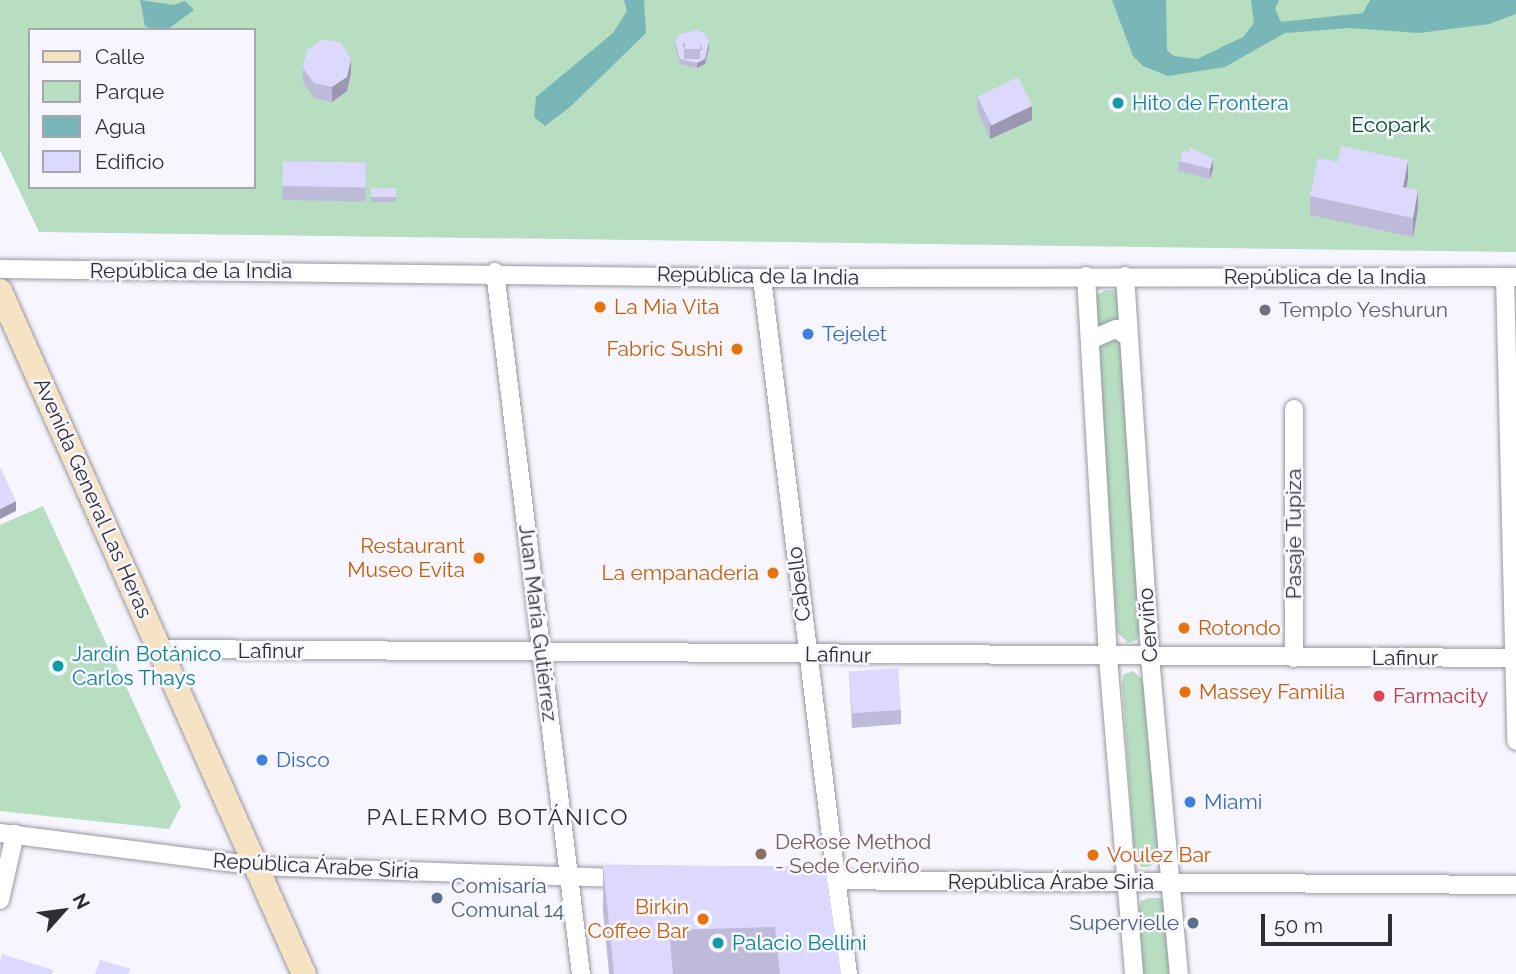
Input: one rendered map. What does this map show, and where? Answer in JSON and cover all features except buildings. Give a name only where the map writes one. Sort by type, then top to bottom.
[{"type":"main road","name":"Avenida General Las Heras","points":[[0,291],[304,974]]},
{"type":"street","name":"República de la India","points":[[0,269],[495,272],[762,278],[1511,277]]},
{"type":"street","name":"Juan María Gutiérrez","points":[[495,272],[581,974]]},
{"type":"street","name":"Cerviño","points":[[1086,276],[1108,657],[1134,974]]},
{"type":"street","name":"Cerviño","points":[[1125,276],[1150,657],[1179,974]]},
{"type":"street","points":[[1511,277],[1516,741]]},
{"type":"street","name":"Cabello","points":[[762,278],[848,974]]},
{"type":"street","points":[[1090,340],[1104,330],[1116,329],[1129,337]]},
{"type":"street","name":"Pasaje Tupiza","points":[[1294,409],[1294,658]]},
{"type":"street","name":"Lafinur","points":[[160,649],[1515,658]]},
{"type":"street","points":[[0,900],[8,834]]},
{"type":"street","name":"República Árabe Siria","points":[[8,834],[257,866],[641,878]]},
{"type":"street","name":"República Árabe Siria","points":[[780,879],[1128,884],[1516,885]]},
{"type":"green space","name":"Ecopark","points":[[0,0],[1516,0],[1516,252],[39,232],[0,150]]},
{"type":"green space","points":[[1106,290],[1119,291],[1141,630],[1137,640],[1128,643],[1117,632],[1095,296]]},
{"type":"green space","name":"Jardín Botánico Carlos Thays","points":[[43,506],[181,806],[169,829],[0,811],[0,525]]},
{"type":"green space","points":[[1133,671],[1144,681],[1162,858],[1149,867],[1141,867],[1134,853],[1122,683],[1124,674]]},
{"type":"green space","points":[[1161,898],[1165,903],[1170,974],[1142,974],[1138,912],[1141,901]]},
{"type":"water","points":[[140,0],[174,5],[185,1],[194,10],[170,28],[145,26]]},
{"type":"water","points":[[624,0],[644,0],[646,33],[570,107],[545,126],[534,117],[536,97],[613,33],[627,11]]},
{"type":"water","points":[[1112,0],[1166,0],[1167,50],[1174,56],[1197,59],[1243,37],[1254,23],[1251,0],[1279,0],[1275,9],[1281,22],[1363,13],[1370,0],[1516,0],[1516,14],[1489,24],[1419,33],[1350,28],[1285,33],[1225,67],[1168,76],[1143,66],[1133,56]]},
{"type":"place","name":"Hito de Frontera","points":[[1118,103]]},
{"type":"place","name":"La Mia Vita","points":[[600,307]]},
{"type":"place","name":"Templo Yeshurun","points":[[1265,310]]},
{"type":"place","name":"Tejelet","points":[[808,334]]},
{"type":"place","name":"Fabric Sushi","points":[[737,349]]},
{"type":"place","name":"Restaurant Museo Evita","points":[[479,558]]},
{"type":"place","name":"La empanaderia","points":[[773,573]]},
{"type":"place","name":"Rotondo","points":[[1184,628]]},
{"type":"place","name":"Jardín Botánico Carlos Thays","points":[[58,666]]},
{"type":"place","name":"Massey Familia","points":[[1185,692]]},
{"type":"place","name":"Farmacity","points":[[1379,696]]},
{"type":"place","name":"Disco","points":[[262,760]]},
{"type":"place","name":"Miami","points":[[1190,802]]},
{"type":"place","name":"DeRose Method - Sede Cerviño","points":[[761,854]]},
{"type":"place","name":"Voulez Bar","points":[[1093,855]]},
{"type":"place","name":"Comisaría Comunal 14","points":[[437,898]]},
{"type":"place","name":"Birkin Coffee Bar","points":[[703,919]]},
{"type":"place","name":"Supervielle","points":[[1193,923]]},
{"type":"place","name":"Palacio Bellini","points":[[718,943]]},
{"type":"district","name":"PALERMO BOTÁNICO","points":[[498,817]]}]
